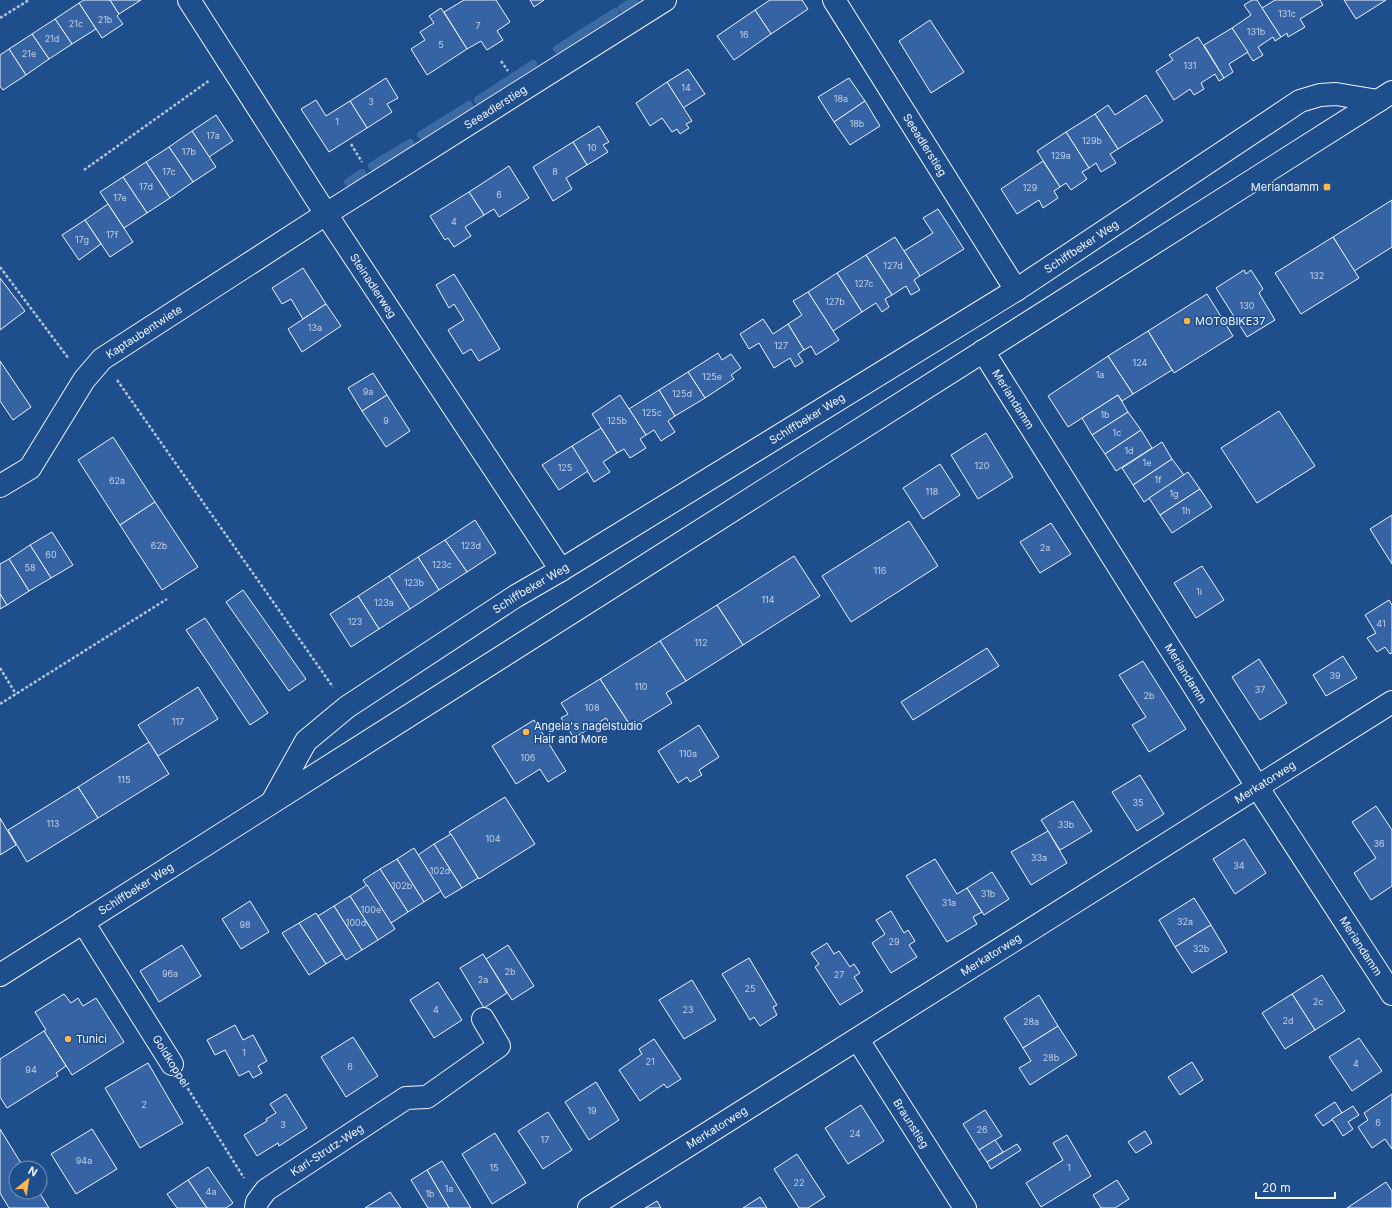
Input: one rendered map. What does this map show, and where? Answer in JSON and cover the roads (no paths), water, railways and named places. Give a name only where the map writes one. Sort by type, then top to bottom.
[{"type":"street","name":"Steinadlerweg","points":[[189,0],[326,214],[561,570]]},
{"type":"street","name":"Seeadlerstieg","points":[[326,214],[665,0]]},
{"type":"street","name":"Seeadlerstieg","points":[[834,0],[1016,290]]},
{"type":"street","name":"Schiffbeker Weg","points":[[272,802],[306,741],[347,707],[510,600],[1016,290],[1300,102],[1320,95],[1336,94],[1385,96]]},
{"type":"street","name":"Schiffbeker Weg","points":[[0,975],[1385,96]]},
{"type":"street","name":"Kaptaubentwiete","points":[[0,486],[30,468],[84,380],[102,359],[326,214]]},
{"type":"street","name":"Meriandamm","points":[[983,351],[1258,788],[1392,994]]},
{"type":"street","name":"Merkatorweg","points":[[589,1208],[1258,788],[1392,702]]},
{"type":"street","name":"Goldkoppel","points":[[83,922],[172,1064]]},
{"type":"street","name":"Karl-Strutz-Weg","points":[[256,1205],[266,1190],[406,1098],[427,1097],[499,1046],[482,1020]]},
{"type":"street","name":"Braunstieg","points":[[858,1040],[965,1208]]},
{"type":"waterway","points":[[622,8],[635,0]]},
{"type":"waterway","points":[[557,49],[615,12]]},
{"type":"waterway","points":[[478,100],[533,64]]},
{"type":"waterway","points":[[421,135],[469,105]]},
{"type":"waterway","points":[[372,166],[410,143]]},
{"type":"waterway","points":[[348,182],[362,173]]},
{"type":"place","name":"Meriandamm","points":[[1327,187]]},
{"type":"place","name":"MOTOBIKE37","points":[[1187,321]]},
{"type":"place","name":"Angela's nagelstudio Hair and More","points":[[526,732]]},
{"type":"place","name":"Tunici","points":[[68,1039]]}]
